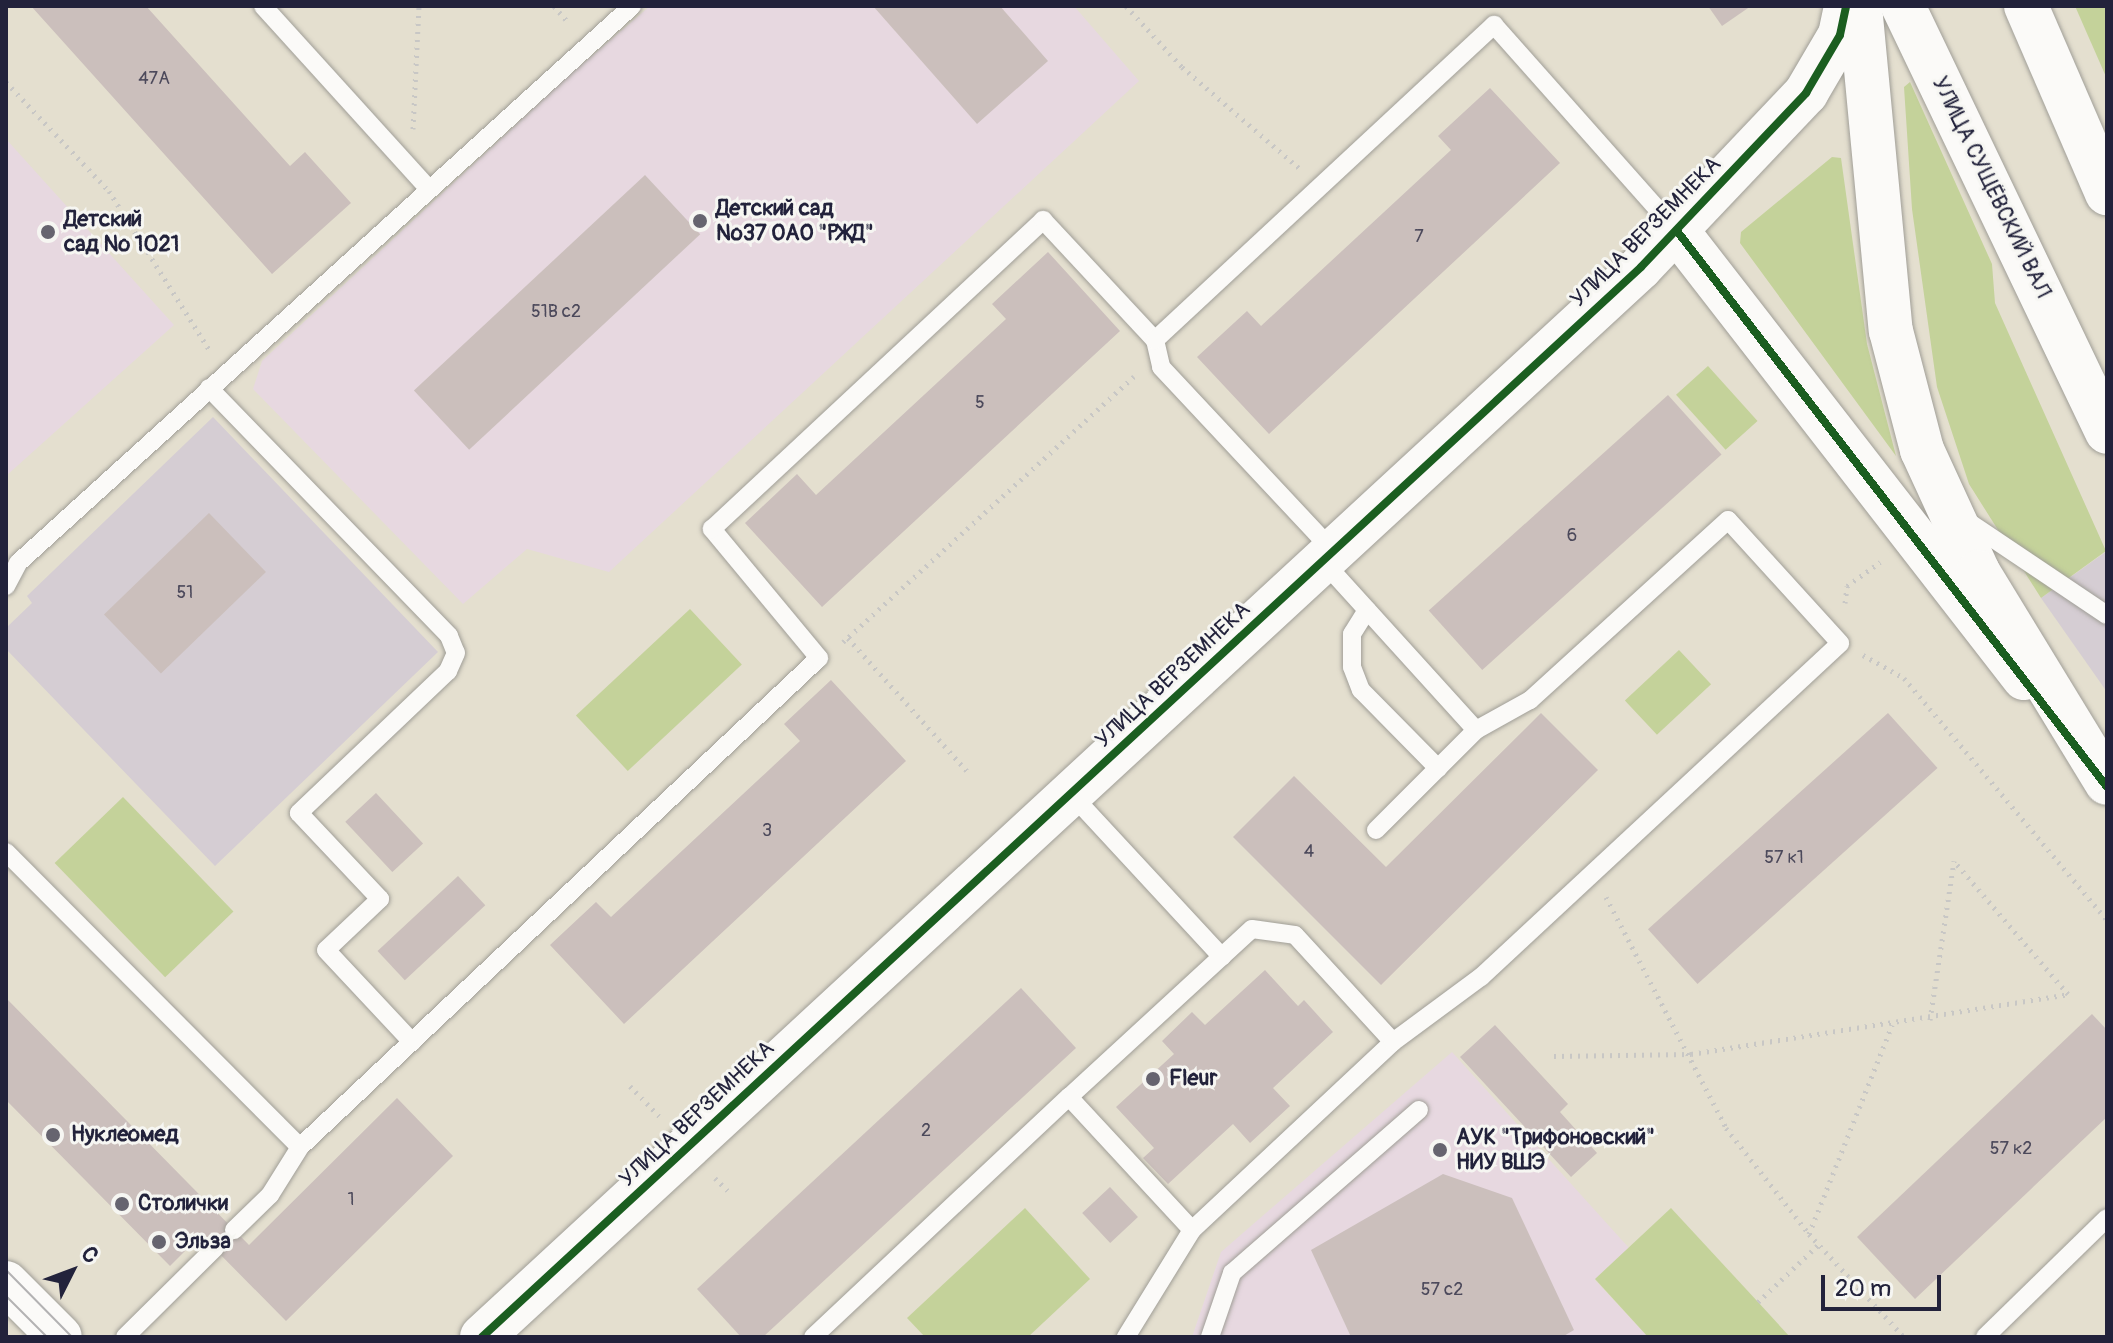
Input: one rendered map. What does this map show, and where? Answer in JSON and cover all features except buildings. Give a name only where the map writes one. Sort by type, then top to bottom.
[{"type":"street","name":"УЛИЦА ВЕРЗЕМНЕКА","points":[[499,1332],[1071,794],[1677,231],[1806,93],[1835,46],[1846,6]]},
{"type":"street","points":[[1860,6],[1891,331],[1922,450],[1945,506],[2008,624],[2107,785]]},
{"type":"street","name":"УЛИЦА СУЩЁВСКИЙ ВАЛ","points":[[1903,6],[2107,432]]},
{"type":"street","points":[[2026,6],[2107,193]]},
{"type":"street","points":[[1677,231],[2107,785]]},
{"type":"street","points":[[6,1283],[60,1337]]},
{"type":"lane","points":[[263,6],[429,189]]},
{"type":"lane","points":[[6,586],[18,563],[632,6]]},
{"type":"lane","points":[[1157,347],[1494,25],[1677,231]]},
{"type":"lane","points":[[234,1230],[270,1195],[300,1147],[819,658],[712,529],[1043,220],[1157,347],[1161,367],[1327,555],[1367,610],[1476,730]]},
{"type":"lane","points":[[209,388],[449,636],[456,653],[448,671],[299,813],[380,899],[326,950],[412,1042]]},
{"type":"lane","points":[[1945,506],[2107,615]]},
{"type":"lane","points":[[1126,1337],[1192,1230],[1393,1042],[1481,977],[1840,643],[1728,520],[1530,700],[1476,730],[1376,830]]},
{"type":"lane","points":[[1367,610],[1352,634],[1352,667],[1361,690],[1438,768]]},
{"type":"lane","points":[[1071,794],[1222,957]]},
{"type":"lane","points":[[6,852],[300,1147]]},
{"type":"lane","points":[[813,1337],[1252,929],[1295,935],[1393,1042]]},
{"type":"lane","points":[[1069,1097],[1192,1230]]},
{"type":"lane","points":[[1210,1337],[1232,1273],[1419,1110]]},
{"type":"lane","points":[[1985,1337],[2107,1218]]},
{"type":"lane","points":[[125,1337],[215,1248]]},
{"type":"path","points":[[411,170],[419,6]]},
{"type":"path","points":[[1126,6],[1182,67],[1321,187]]},
{"type":"path","points":[[6,82],[109,191],[224,374]]},
{"type":"path","points":[[968,772],[848,638],[1157,347]]},
{"type":"path","points":[[1887,557],[1847,586],[1840,643],[1904,678],[2107,920]]},
{"type":"path","points":[[1554,1056],[1689,1054],[1930,1020],[2068,994],[1954,861],[1930,1020]]},
{"type":"path","points":[[1593,872],[1726,1128],[1818,1245],[1904,1337]]},
{"type":"path","points":[[1809,1234],[1892,1024]]},
{"type":"path","points":[[1758,1302],[1818,1245]]},
{"type":"shaded area","name":"Детский сад №37 ОАО \"РЖД\"","points":[[650,6],[1074,6],[1139,81],[609,572],[527,549],[463,604],[253,389],[262,361],[565,79]]},
{"type":"shaded area","name":"Детский сад № 1021","points":[[6,139],[174,325],[6,476]]},
{"type":"shaded area","points":[[213,417],[438,652],[215,866],[6,649],[6,628],[32,603],[27,596]]},
{"type":"shaded area","points":[[2107,551],[2107,692],[2041,598]]},
{"type":"shaded area","name":"АУК \"Трифоновский\" НИУ ВШЭ","points":[[1452,1052],[1629,1248],[1595,1280],[1648,1337],[1192,1337],[1221,1252]]},
{"type":"green space","points":[[2075,6],[2107,6],[2107,79]]},
{"type":"green space","points":[[1910,82],[1992,264],[1995,303],[2106,551],[2041,598],[1969,484],[1937,387],[1912,209],[1904,87]]},
{"type":"green space","points":[[1832,157],[1841,158],[1867,344],[1896,456],[1740,243],[1741,232]]},
{"type":"green space","points":[[1708,366],[1758,421],[1726,450],[1676,395]]},
{"type":"green space","points":[[690,609],[742,665],[628,771],[576,715]]},
{"type":"green space","points":[[1679,650],[1711,684],[1657,735],[1625,700]]},
{"type":"green space","points":[[123,797],[233,911],[165,977],[55,863]]},
{"type":"green space","points":[[1025,1208],[1090,1279],[1028,1337],[925,1337],[907,1318]]},
{"type":"green space","points":[[1671,1208],[1790,1337],[1648,1337],[1595,1279]]},
{"type":"tram line","points":[[6,1270],[72,1337]]},
{"type":"tram line","points":[[6,1296],[47,1337]]},
{"type":"cycle path","points":[[482,1337],[1641,267],[1806,93],[1840,35],[1846,6]]},
{"type":"cycle path","points":[[1677,231],[2107,787]]},
{"type":"place","name":"Детский сад №37 ОАО \"РЖД\"","points":[[700,221]]},
{"type":"place","name":"Детский сад № 1021","points":[[48,232]]},
{"type":"place","name":"Fleur","points":[[1153,1079]]},
{"type":"place","name":"Нуклеомед","points":[[53,1135]]},
{"type":"place","name":"АУК \"Трифоновский\" НИУ ВШЭ","points":[[1440,1150]]},
{"type":"place","name":"Столички","points":[[122,1204]]},
{"type":"place","name":"Эльза","points":[[159,1242]]}]
